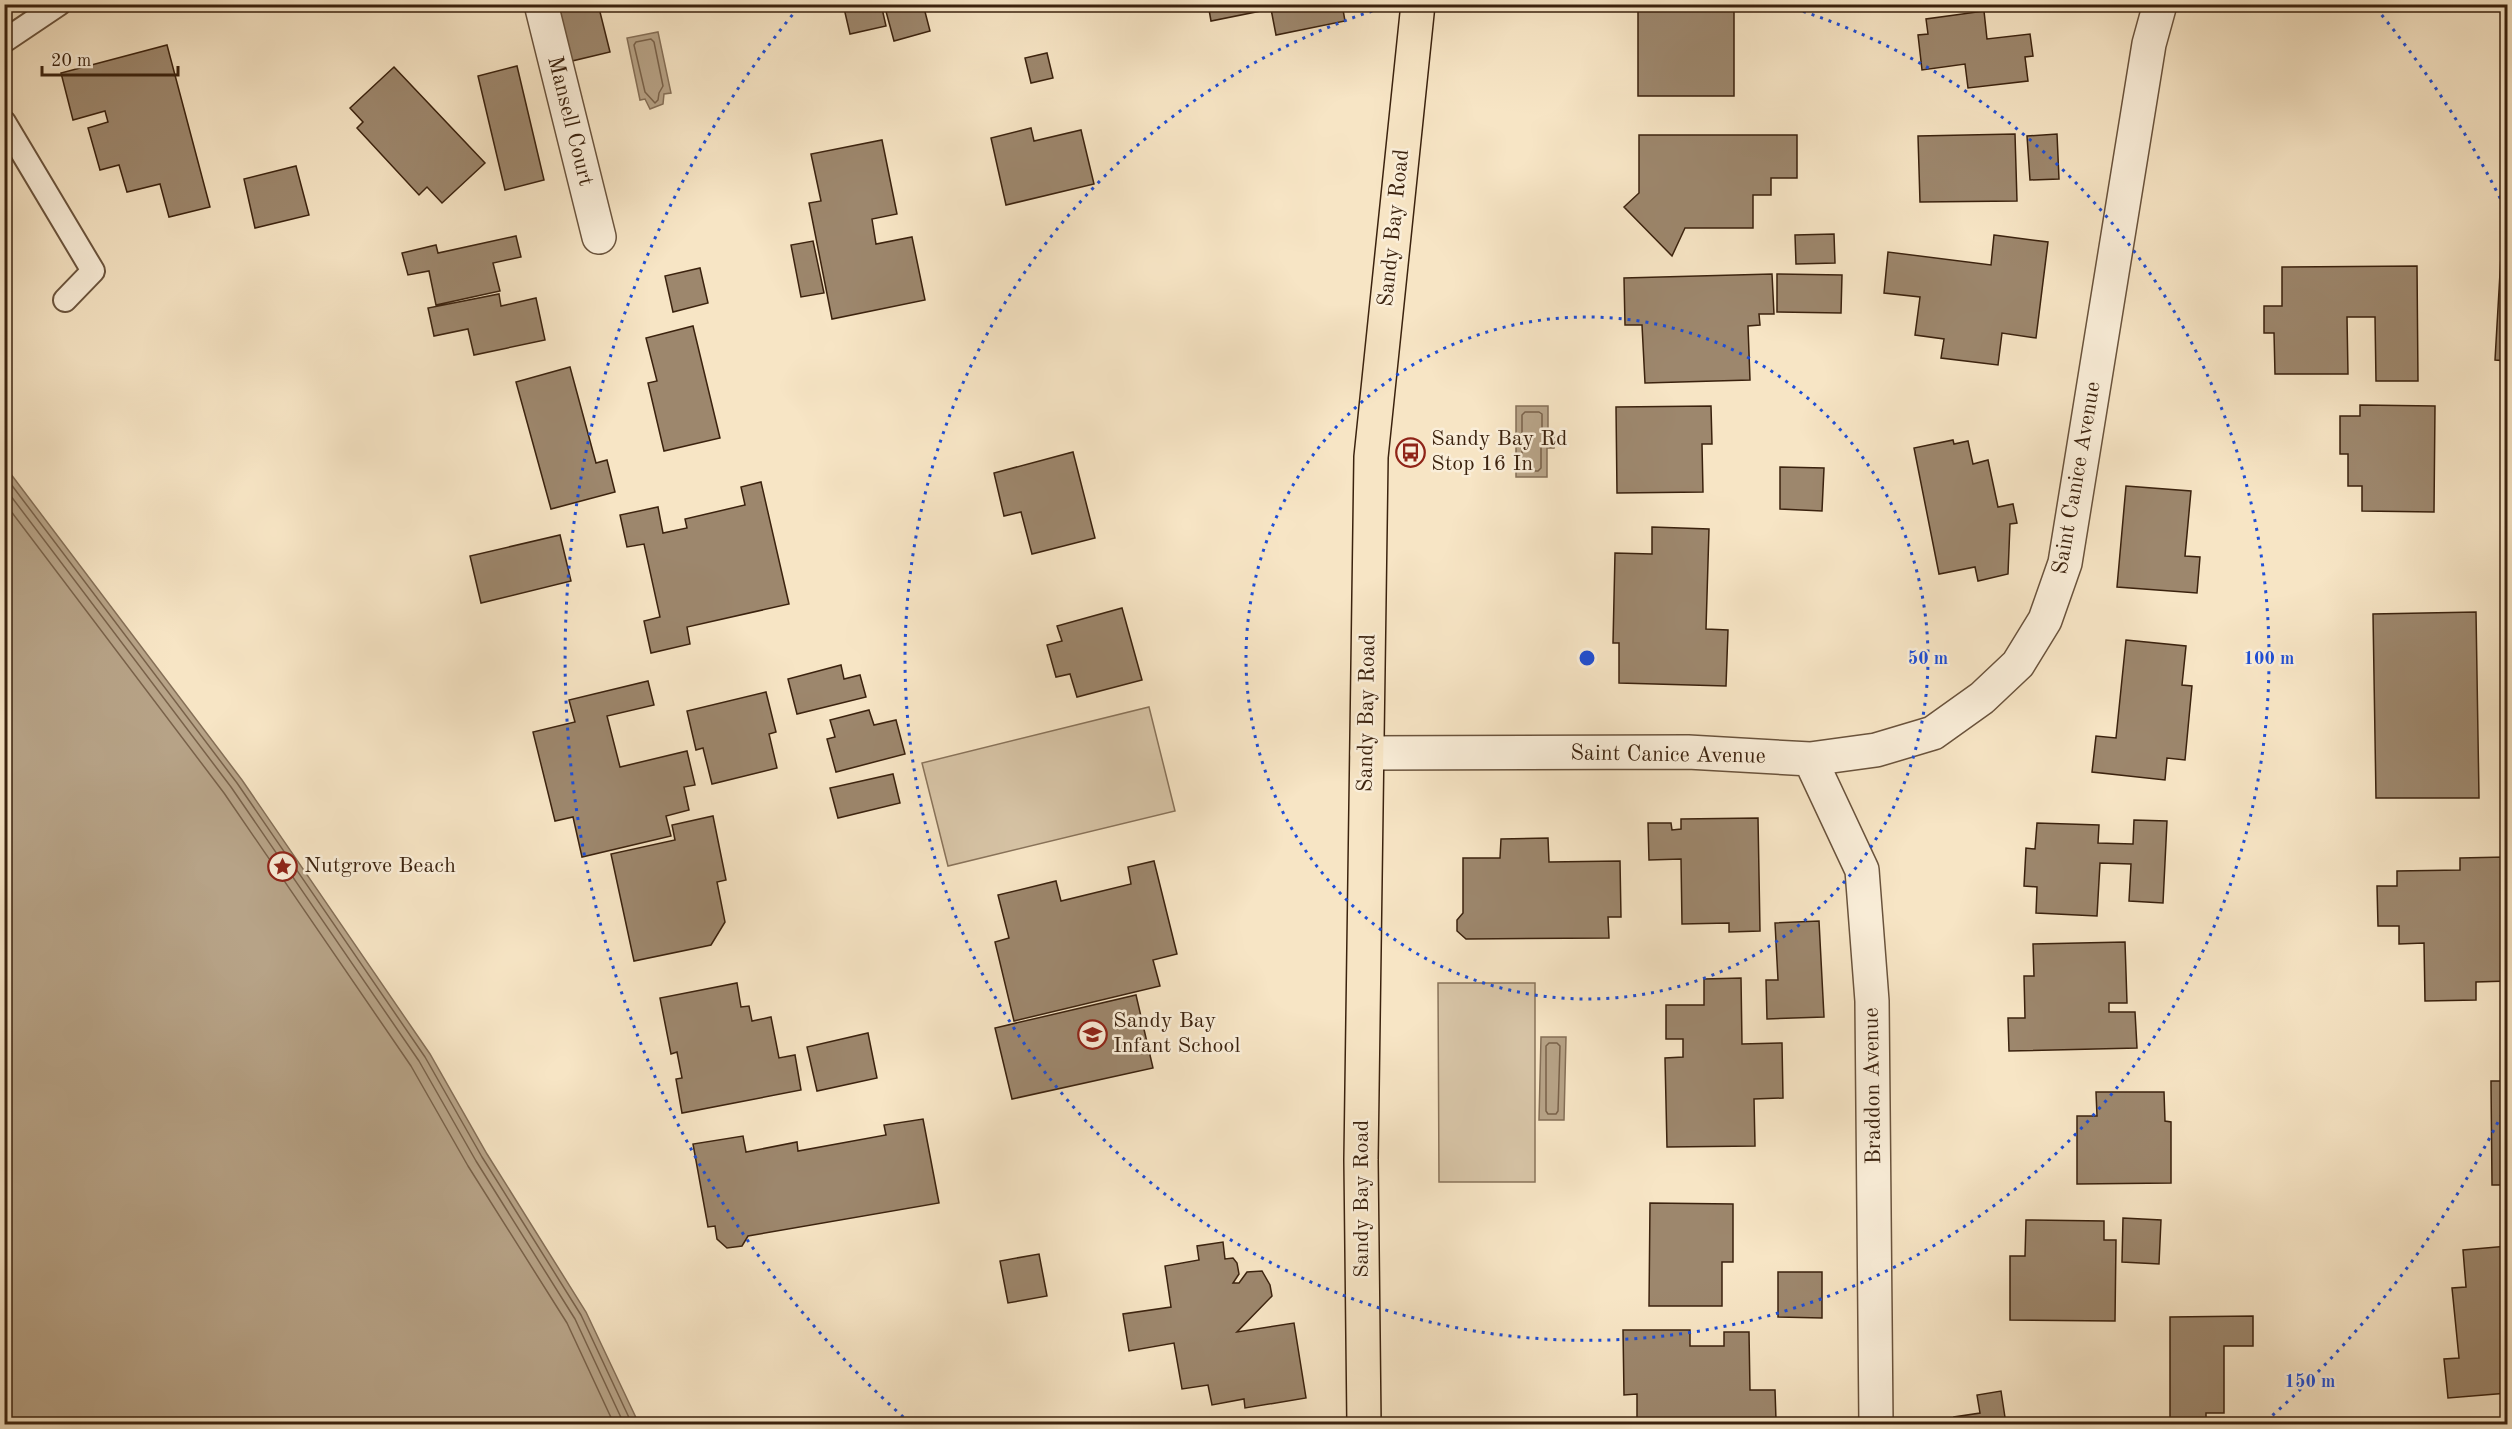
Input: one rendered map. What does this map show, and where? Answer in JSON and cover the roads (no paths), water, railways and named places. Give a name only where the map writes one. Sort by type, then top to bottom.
[{"type":"main road","name":"Sandy Bay Road","points":[[1364,1425],[1361,1160],[1371,456],[1385,300],[1418,4]]},
{"type":"street","name":"Mansell Court","points":[[541,4],[599,237]]},
{"type":"street","name":"Saint Canice Avenue","points":[[1367,753],[1688,753],[1810,759],[1876,750],[1933,733],[1982,698],[2018,664],[2045,620],[2065,563],[2149,44],[2160,4]]},
{"type":"street","name":"Braddon Avenue","points":[[1810,759],[1862,870],[1872,1001],[1876,1425]]},
{"type":"lane","points":[[4,41],[59,4]]},
{"type":"lane","points":[[4,122],[93,271],[65,300]]},
{"type":"water","points":[[658,32],[671,93],[664,94],[663,104],[650,109],[645,99],[640,100],[627,38]]},
{"type":"water","points":[[1516,406],[1548,406],[1548,434],[1554,435],[1554,448],[1547,448],[1547,477],[1516,477]]},
{"type":"water","points":[[4,465],[242,780],[430,1054],[487,1154],[586,1312],[639,1424],[5,1424]]},
{"type":"water","points":[[1541,1037],[1566,1037],[1564,1120],[1539,1120]]},
{"type":"place","name":"Sandy Bay Rd Stop 16 In","points":[[1410,452]]},
{"type":"place","name":"Nutgrove Beach","points":[[283,866]]},
{"type":"place","name":"Sandy Bay Infant School","points":[[1092,1034]]}]
